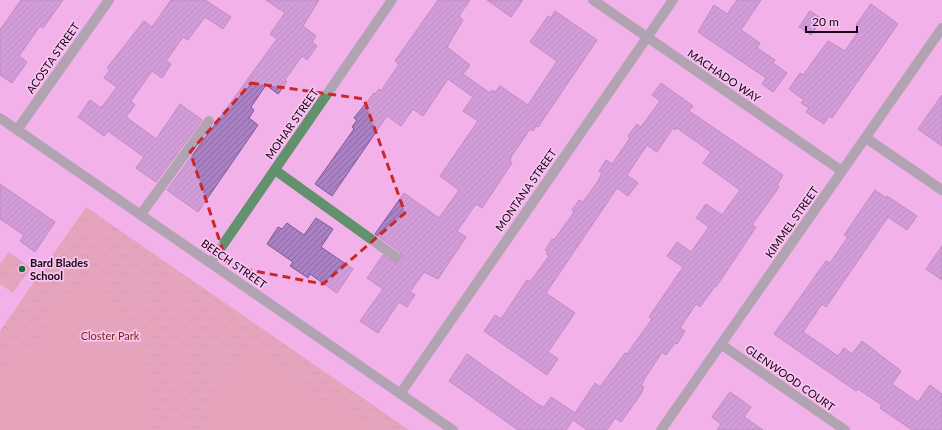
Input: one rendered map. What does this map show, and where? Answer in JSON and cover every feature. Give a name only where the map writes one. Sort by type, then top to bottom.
[{"type":"street","name":"ACOSTA STREET","points":[[17,130],[109,0]]},
{"type":"street","name":"MOHAR STREET","points":[[211,262],[392,0]]},
{"type":"street","name":"MACHADO WAY","points":[[592,0],[842,171]]},
{"type":"street","name":"MONTANA STREET","points":[[400,394],[673,0]]},
{"type":"street","name":"KIMMEL STREET","points":[[661,430],[722,345],[942,28]]},
{"type":"street","name":"BEECH STREET","points":[[0,118],[453,430]]},
{"type":"street","points":[[141,214],[209,121]]},
{"type":"street","points":[[866,138],[942,190]]},
{"type":"street","points":[[275,170],[396,257]]},
{"type":"street","name":"GLENWOOD COURT","points":[[722,345],[845,430]]},
{"type":"highlighted area","points":[[251,83],[364,99],[405,213],[323,284],[228,266],[190,152]]},
{"type":"green space","name":"Closter Park","points":[[86,207],[409,430],[0,430],[0,331]]},
{"type":"green space","points":[[9,252],[31,268],[13,293],[0,284],[0,264]]},
{"type":"green space","points":[[82,285],[114,314],[126,330],[136,348],[144,367],[149,387],[151,430],[0,430],[0,383]]},
{"type":"green space","points":[[250,352],[367,430],[209,430],[218,398]]},
{"type":"building","points":[[21,0],[63,0],[43,28],[40,26],[19,56],[27,62],[12,83],[0,75],[0,30]]},
{"type":"building","points":[[171,0],[205,0],[231,17],[223,29],[205,17],[188,40],[183,37],[166,61],[171,64],[162,78],[152,71],[131,101],[135,105],[126,117],[156,139],[180,104],[202,120],[156,182],[136,168],[144,157],[108,131],[104,136],[78,117],[90,100],[101,108],[117,87],[104,78],[110,70],[107,68],[144,21],[152,27]]},
{"type":"building","points":[[266,0],[319,0],[303,26],[316,36],[312,42],[317,46],[307,60],[302,56],[285,80],[287,82],[278,94],[266,85],[251,107],[254,110],[249,118],[258,125],[198,212],[167,190],[277,39],[270,34],[285,13]]},
{"type":"building","points":[[438,0],[470,0],[459,16],[463,20],[447,47],[470,65],[463,74],[490,93],[492,90],[495,92],[500,86],[528,105],[557,61],[530,42],[548,16],[551,18],[555,11],[597,40],[538,127],[536,126],[533,131],[530,129],[511,157],[510,161],[512,163],[482,208],[476,204],[457,231],[466,237],[438,279],[424,272],[410,292],[415,295],[407,307],[399,302],[378,333],[360,321],[383,289],[367,278],[383,255],[396,263],[401,261],[402,257],[400,252],[375,234],[404,193],[439,218],[459,190],[440,176],[478,121],[463,111],[473,97],[448,79],[423,116],[413,109],[401,126],[387,116],[332,196],[315,184],[354,129],[352,127],[357,120],[354,118],[374,93],[375,94],[379,89],[381,91],[399,64],[395,61]]},
{"type":"building","points":[[487,0],[523,0],[511,17]]},
{"type":"building","points":[[737,0],[761,0],[741,30],[760,43],[757,48],[775,60],[773,63],[787,73],[773,92],[762,84],[766,78],[698,32],[714,5],[727,14]]},
{"type":"building","points":[[871,4],[898,24],[832,118],[829,116],[824,124],[806,112],[809,108],[801,103],[804,100],[789,89],[800,73],[803,75],[828,41],[845,51],[861,28],[856,25]]},
{"type":"building","points":[[810,11],[822,19],[811,35],[799,27]]},
{"type":"building","points":[[661,83],[693,106],[689,111],[783,175],[777,185],[779,187],[752,225],[756,227],[716,287],[715,286],[700,307],[696,304],[680,328],[685,331],[677,344],[675,343],[666,355],[662,352],[641,386],[644,387],[641,394],[621,422],[615,418],[607,430],[587,430],[573,420],[566,430],[518,430],[449,381],[467,354],[539,405],[544,407],[551,397],[575,413],[595,383],[600,387],[625,353],[627,354],[652,319],[649,317],[683,267],[667,256],[677,242],[691,252],[709,227],[696,218],[706,204],[722,215],[740,190],[703,163],[711,152],[677,128],[675,130],[673,128],[657,152],[647,145],[627,175],[638,183],[628,196],[617,188],[546,293],[575,313],[548,352],[558,359],[547,375],[484,331],[495,315],[501,319],[527,280],[530,282],[549,256],[546,254],[548,252],[545,250],[574,212],[572,210],[579,200],[583,202],[598,181],[602,173],[599,171],[606,160],[612,164],[630,138],[628,136],[637,124],[641,127],[660,101],[652,95]]},
{"type":"building","points":[[942,95],[942,146],[918,129]]},
{"type":"building","points":[[0,184],[55,222],[35,252],[20,241],[24,235],[0,219]]},
{"type":"building","points":[[875,190],[886,198],[887,196],[917,216],[907,230],[888,217],[826,307],[822,304],[803,332],[838,356],[844,348],[852,354],[862,341],[901,371],[892,384],[918,402],[930,385],[942,394],[942,430],[912,430],[880,408],[882,405],[858,389],[856,391],[774,334],[826,261],[830,263],[848,237],[844,235]]},
{"type":"building","points":[[316,218],[333,229],[321,247],[353,269],[337,293],[310,274],[308,278],[290,266],[293,262],[267,244],[278,227],[282,229],[287,223],[304,235]]},
{"type":"building","points":[[942,246],[942,280],[926,269]]},
{"type":"building","points":[[730,392],[751,407],[744,417],[763,430],[717,430],[721,424],[712,417]]},
{"type":"place","name":"Bard Blades School","points":[[22,269]]}]
